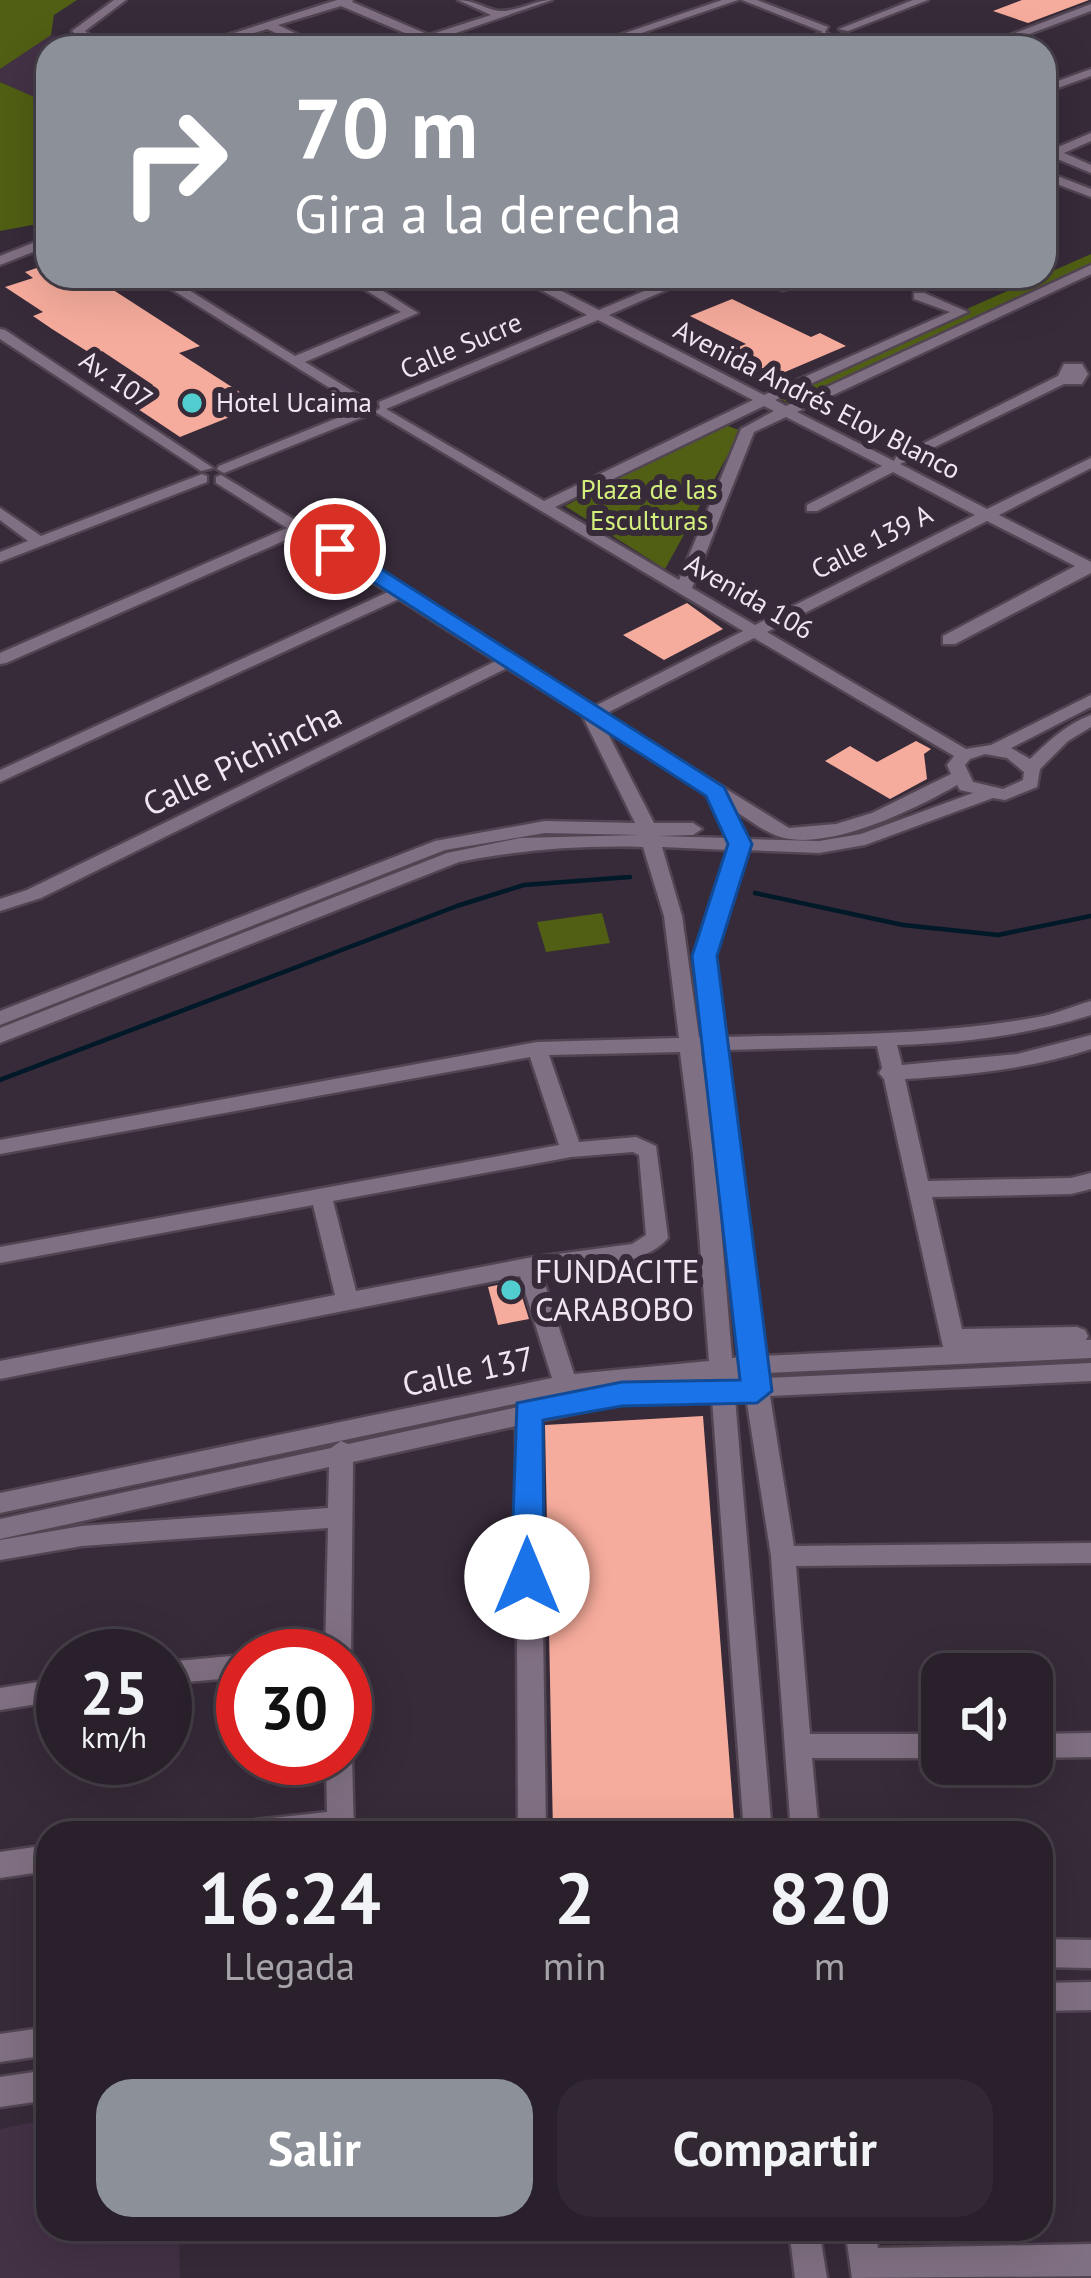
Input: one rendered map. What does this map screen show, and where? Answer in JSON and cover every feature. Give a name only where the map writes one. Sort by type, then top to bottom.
[{"type":"street","points":[[65,36],[104,0]]},
{"type":"street","points":[[83,36],[78,32],[121,0]]},
{"type":"street","points":[[463,0],[500,15]]},
{"type":"street","points":[[438,36],[547,0]]},
{"type":"street","points":[[624,36],[733,0]]},
{"type":"street","points":[[747,0],[824,32],[851,36]]},
{"type":"street","points":[[844,33],[923,0]]},
{"type":"street","points":[[232,36],[345,1],[422,36]]},
{"type":"street","points":[[1014,36],[1091,7]]},
{"type":"street","points":[[268,25],[293,36]]},
{"type":"street","points":[[815,36],[824,32]]},
{"type":"street","points":[[1056,85],[1091,72]]},
{"type":"street","points":[[1056,152],[1091,137]]},
{"type":"street","points":[[1056,158],[1091,169]]},
{"type":"street","points":[[1056,180],[1091,193]]},
{"type":"street","points":[[0,248],[36,240]]},
{"type":"street","points":[[0,261],[36,243]]},
{"type":"street","points":[[1056,270],[1091,254]]},
{"type":"street","points":[[1056,285],[1091,269]]},
{"type":"street","name":"Avenida 106","points":[[177,288],[964,755]]},
{"type":"street","points":[[297,360],[411,314],[369,288]]},
{"type":"street","name":"Avenida Andrés Eloy Blanco","points":[[549,288],[1090,564]]},
{"type":"street","name":"Avenida Andrés Eloy Blanco","points":[[564,288],[603,312]]},
{"type":"street","name":"Calle Sucre","points":[[0,557],[662,288]]},
{"type":"street","points":[[546,506],[736,413],[1016,288]]},
{"type":"street","points":[[683,590],[748,429],[1050,288]]},
{"type":"street","points":[[919,296],[961,312]]},
{"type":"street","points":[[902,324],[943,305]]},
{"type":"street","name":"Av. 107","points":[[0,333],[590,715],[783,832]]},
{"type":"street","points":[[812,508],[1079,371]]},
{"type":"street","points":[[736,413],[742,422],[760,422]]},
{"type":"street","name":"Calle 139 A","points":[[590,715],[1091,462]]},
{"type":"street","points":[[0,513],[38,541]]},
{"type":"street","points":[[0,659],[302,527]]},
{"type":"street","points":[[949,640],[1090,564]]},
{"type":"street","points":[[0,777],[401,592]]},
{"type":"street","name":"Calle Pichincha","points":[[0,905],[34,894],[508,662]]},
{"type":"street","points":[[958,777],[956,765],[964,755],[995,749],[1091,700]]},
{"type":"street","points":[[590,715],[649,834],[673,916],[704,1155],[757,1821]]},
{"type":"street","points":[[0,1018],[393,872],[454,857],[520,844],[649,834],[735,837],[819,848],[865,839],[987,794],[1021,791],[1031,783],[1031,768],[1062,737],[1091,720]]},
{"type":"street","points":[[995,749],[1013,754],[1031,768]]},
{"type":"street","points":[[958,777],[987,794]]},
{"type":"street","points":[[735,837],[812,833],[886,816],[958,777]]},
{"type":"street","points":[[716,792],[735,837],[704,956],[753,1366],[783,1556],[804,1821]]},
{"type":"street","points":[[0,1036],[393,872]]},
{"type":"street","points":[[0,1148],[537,1048],[997,1031],[1091,1008]]},
{"type":"street","points":[[884,1036],[954,1348],[1091,1336]]},
{"type":"street","points":[[889,1073],[997,1066],[1052,1056],[1091,1042]]},
{"type":"street","points":[[537,1048],[571,1150]]},
{"type":"street","points":[[0,1255],[571,1150],[636,1144],[649,1151],[657,1238],[638,1251],[528,1266],[0,1370]]},
{"type":"street","points":[[922,1190],[1071,1186],[1091,1181]]},
{"type":"street","points":[[321,1195],[348,1302]]},
{"type":"street","points":[[528,1266],[566,1384]]},
{"type":"street","name":"Calle 137","points":[[1,1523],[566,1384],[722,1380],[753,1366],[954,1348],[1091,1349]]},
{"type":"street","points":[[1,1523],[527,1411],[722,1380],[757,1391],[1091,1372]]},
{"type":"street","points":[[527,1411],[532,1821]]},
{"type":"street","points":[[338,1629],[341,1451]]},
{"type":"street","points":[[0,1493],[1,1523]]},
{"type":"street","points":[[1,1523],[126,1532],[340,1516]]},
{"type":"street","points":[[783,1556],[1091,1553]]},
{"type":"street","points":[[0,1699],[36,1693]]},
{"type":"street","points":[[1053,1745],[1091,1745]]},
{"type":"street","points":[[797,1746],[921,1746]]},
{"type":"street","points":[[339,1785],[340,1821]]},
{"type":"street","points":[[0,1865],[36,1860]]},
{"type":"street","points":[[1053,1954],[1091,1954]]},
{"type":"street","points":[[1053,1997],[1091,1996]]},
{"type":"street","points":[[0,2048],[36,2043]]},
{"type":"street","points":[[0,2092],[36,2087]]},
{"type":"street","points":[[806,2241],[811,2278]]},
{"type":"street","points":[[862,2241],[866,2271],[1091,2260]]},
{"type":"shaded area","points":[[36,44],[36,98],[0,82],[0,69]]},
{"type":"shaded area","points":[[36,2122],[36,2241],[179,2241],[180,2278],[0,2278],[0,2129]]},
{"type":"green space","points":[[0,0],[77,0],[54,15],[51,35],[36,36],[36,45],[0,69]]},
{"type":"green space","points":[[0,82],[36,98],[36,224],[0,231]]},
{"type":"green space","points":[[1091,254],[1091,269],[1056,285],[1056,270]]},
{"type":"green space","points":[[1014,288],[1050,288],[793,406],[773,395]]},
{"type":"green space","name":"Plaza de las Esculturas","points":[[723,424],[741,431],[665,569],[565,506]]},
{"type":"green space","points":[[602,913],[610,943],[546,952],[537,922]]},
{"type":"building","points":[[1022,0],[1089,0],[1028,23],[993,11]]},
{"type":"building","points":[[36,268],[36,288],[110,288],[200,346],[179,353],[260,405],[180,437],[120,397],[153,385],[102,351],[93,355],[52,329],[33,316],[43,312],[5,287],[33,278],[25,272]]},
{"type":"building","points":[[732,299],[811,337],[820,333],[846,346],[785,372],[768,371],[729,351],[746,344],[690,316]]},
{"type":"building","points":[[687,603],[723,629],[664,660],[623,635]]},
{"type":"building","points":[[916,741],[931,749],[924,754],[927,779],[890,799],[825,761],[850,746],[877,762]]},
{"type":"building","name":"FUNDACITE CARABOBO","points":[[517,1281],[529,1319],[498,1325],[488,1287]]},
{"type":"building","points":[[703,1416],[734,1821],[553,1821],[545,1425]]},
{"type":"waterway","points":[[0,1080],[457,906],[524,885],[630,877]]},
{"type":"waterway","points":[[755,893],[903,925],[998,935],[1091,916]]},
{"type":"place","name":"Hotel Ucaima","points":[[192,403]]},
{"type":"place","name":"FUNDACITE CARABOBO","points":[[511,1290]]},
{"type":"route","points":[[335,549],[716,792],[740,844],[704,956],[757,1391],[622,1394],[527,1411],[527,1577]]}]
